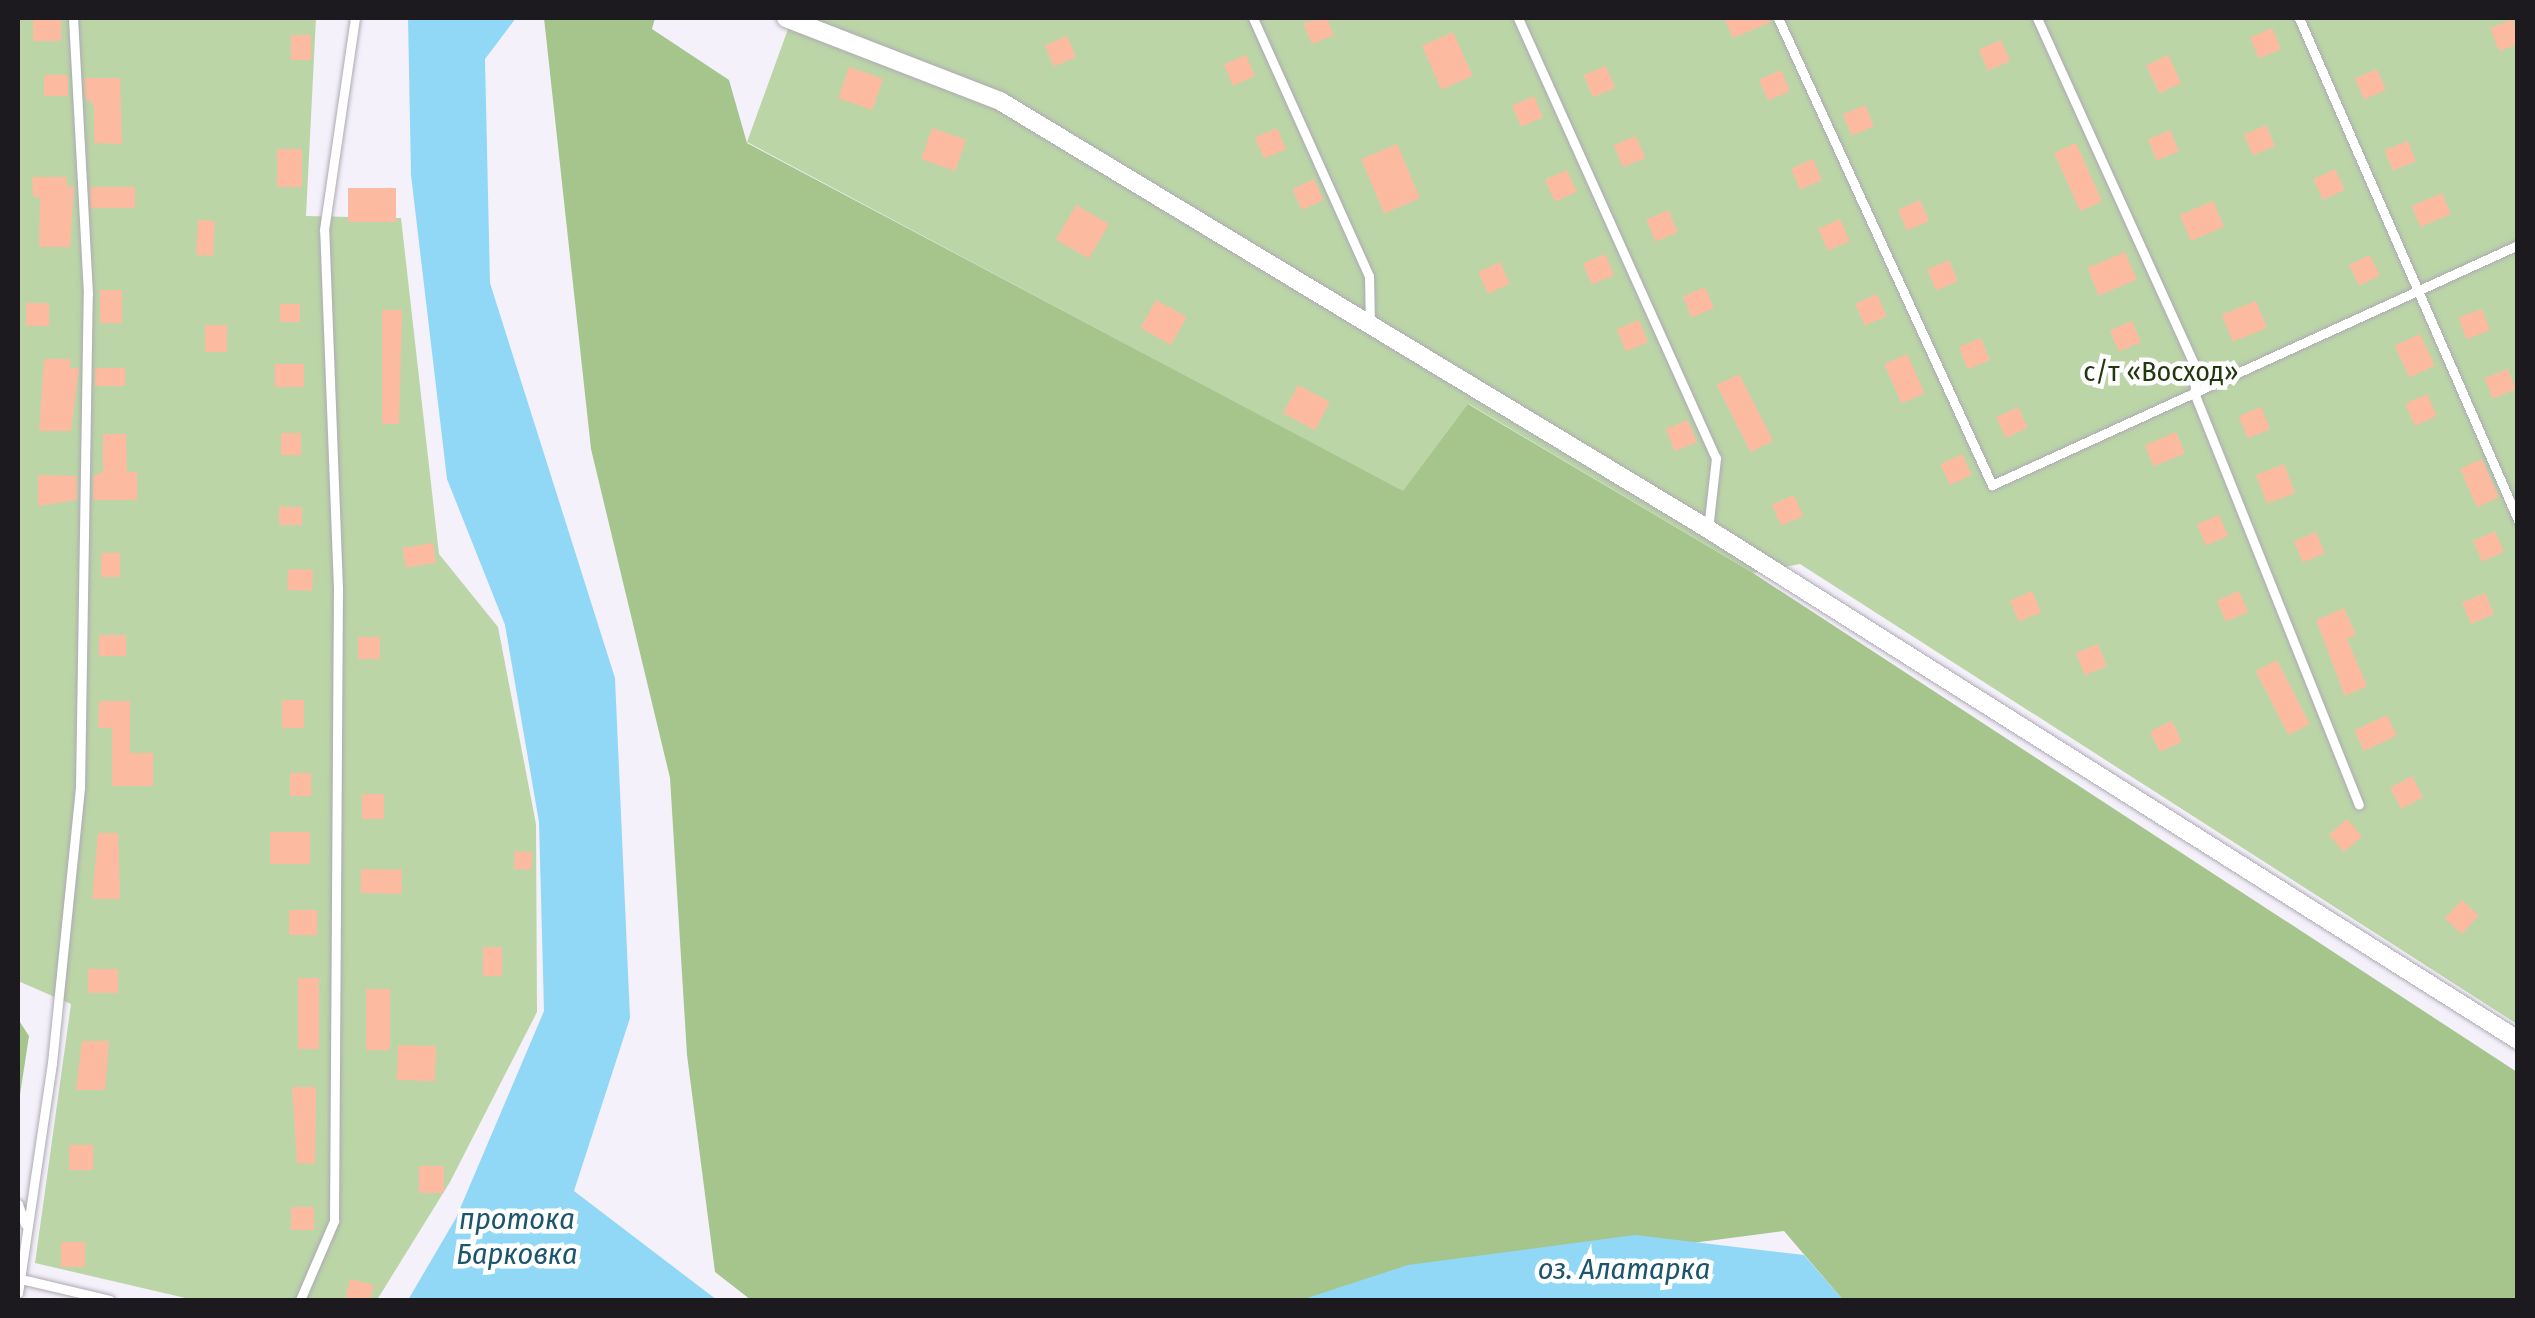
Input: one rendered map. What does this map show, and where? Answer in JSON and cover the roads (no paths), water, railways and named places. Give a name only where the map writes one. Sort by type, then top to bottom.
[{"type":"street","points":[[786,18],[1000,101],[1708,528],[2518,1040]]},
{"type":"lane","points":[[18,1293],[52,1063],[80,788],[88,294],[73,18]]},
{"type":"lane","points":[[300,1300],[334,1221],[338,589],[324,230],[355,18]]},
{"type":"lane","points":[[1253,18],[1368,276],[1370,325]]},
{"type":"lane","points":[[1518,18],[1716,458],[1708,528]]},
{"type":"lane","points":[[1778,18],[1992,485],[2518,245]]},
{"type":"lane","points":[[2037,18],[2194,364],[2195,395],[2360,804]]},
{"type":"lane","points":[[2299,18],[2518,520]]},
{"type":"lane","points":[[18,1204],[26,1226]]},
{"type":"lane","points":[[21,1279],[110,1300]]},
{"type":"water","name":"протока Барковка","points":[[408,18],[516,18],[485,59],[490,283],[615,678],[630,1018],[574,1191],[717,1300],[408,1300],[456,1218],[544,1011],[539,822],[505,625],[447,479],[411,175]]},
{"type":"water","name":"оз. Алатарка","points":[[1635,1235],[1804,1255],[1843,1300],[1301,1300],[1408,1265]]},
{"type":"park label","name":"с/т «Восход»","points":[[2161,372]]}]
